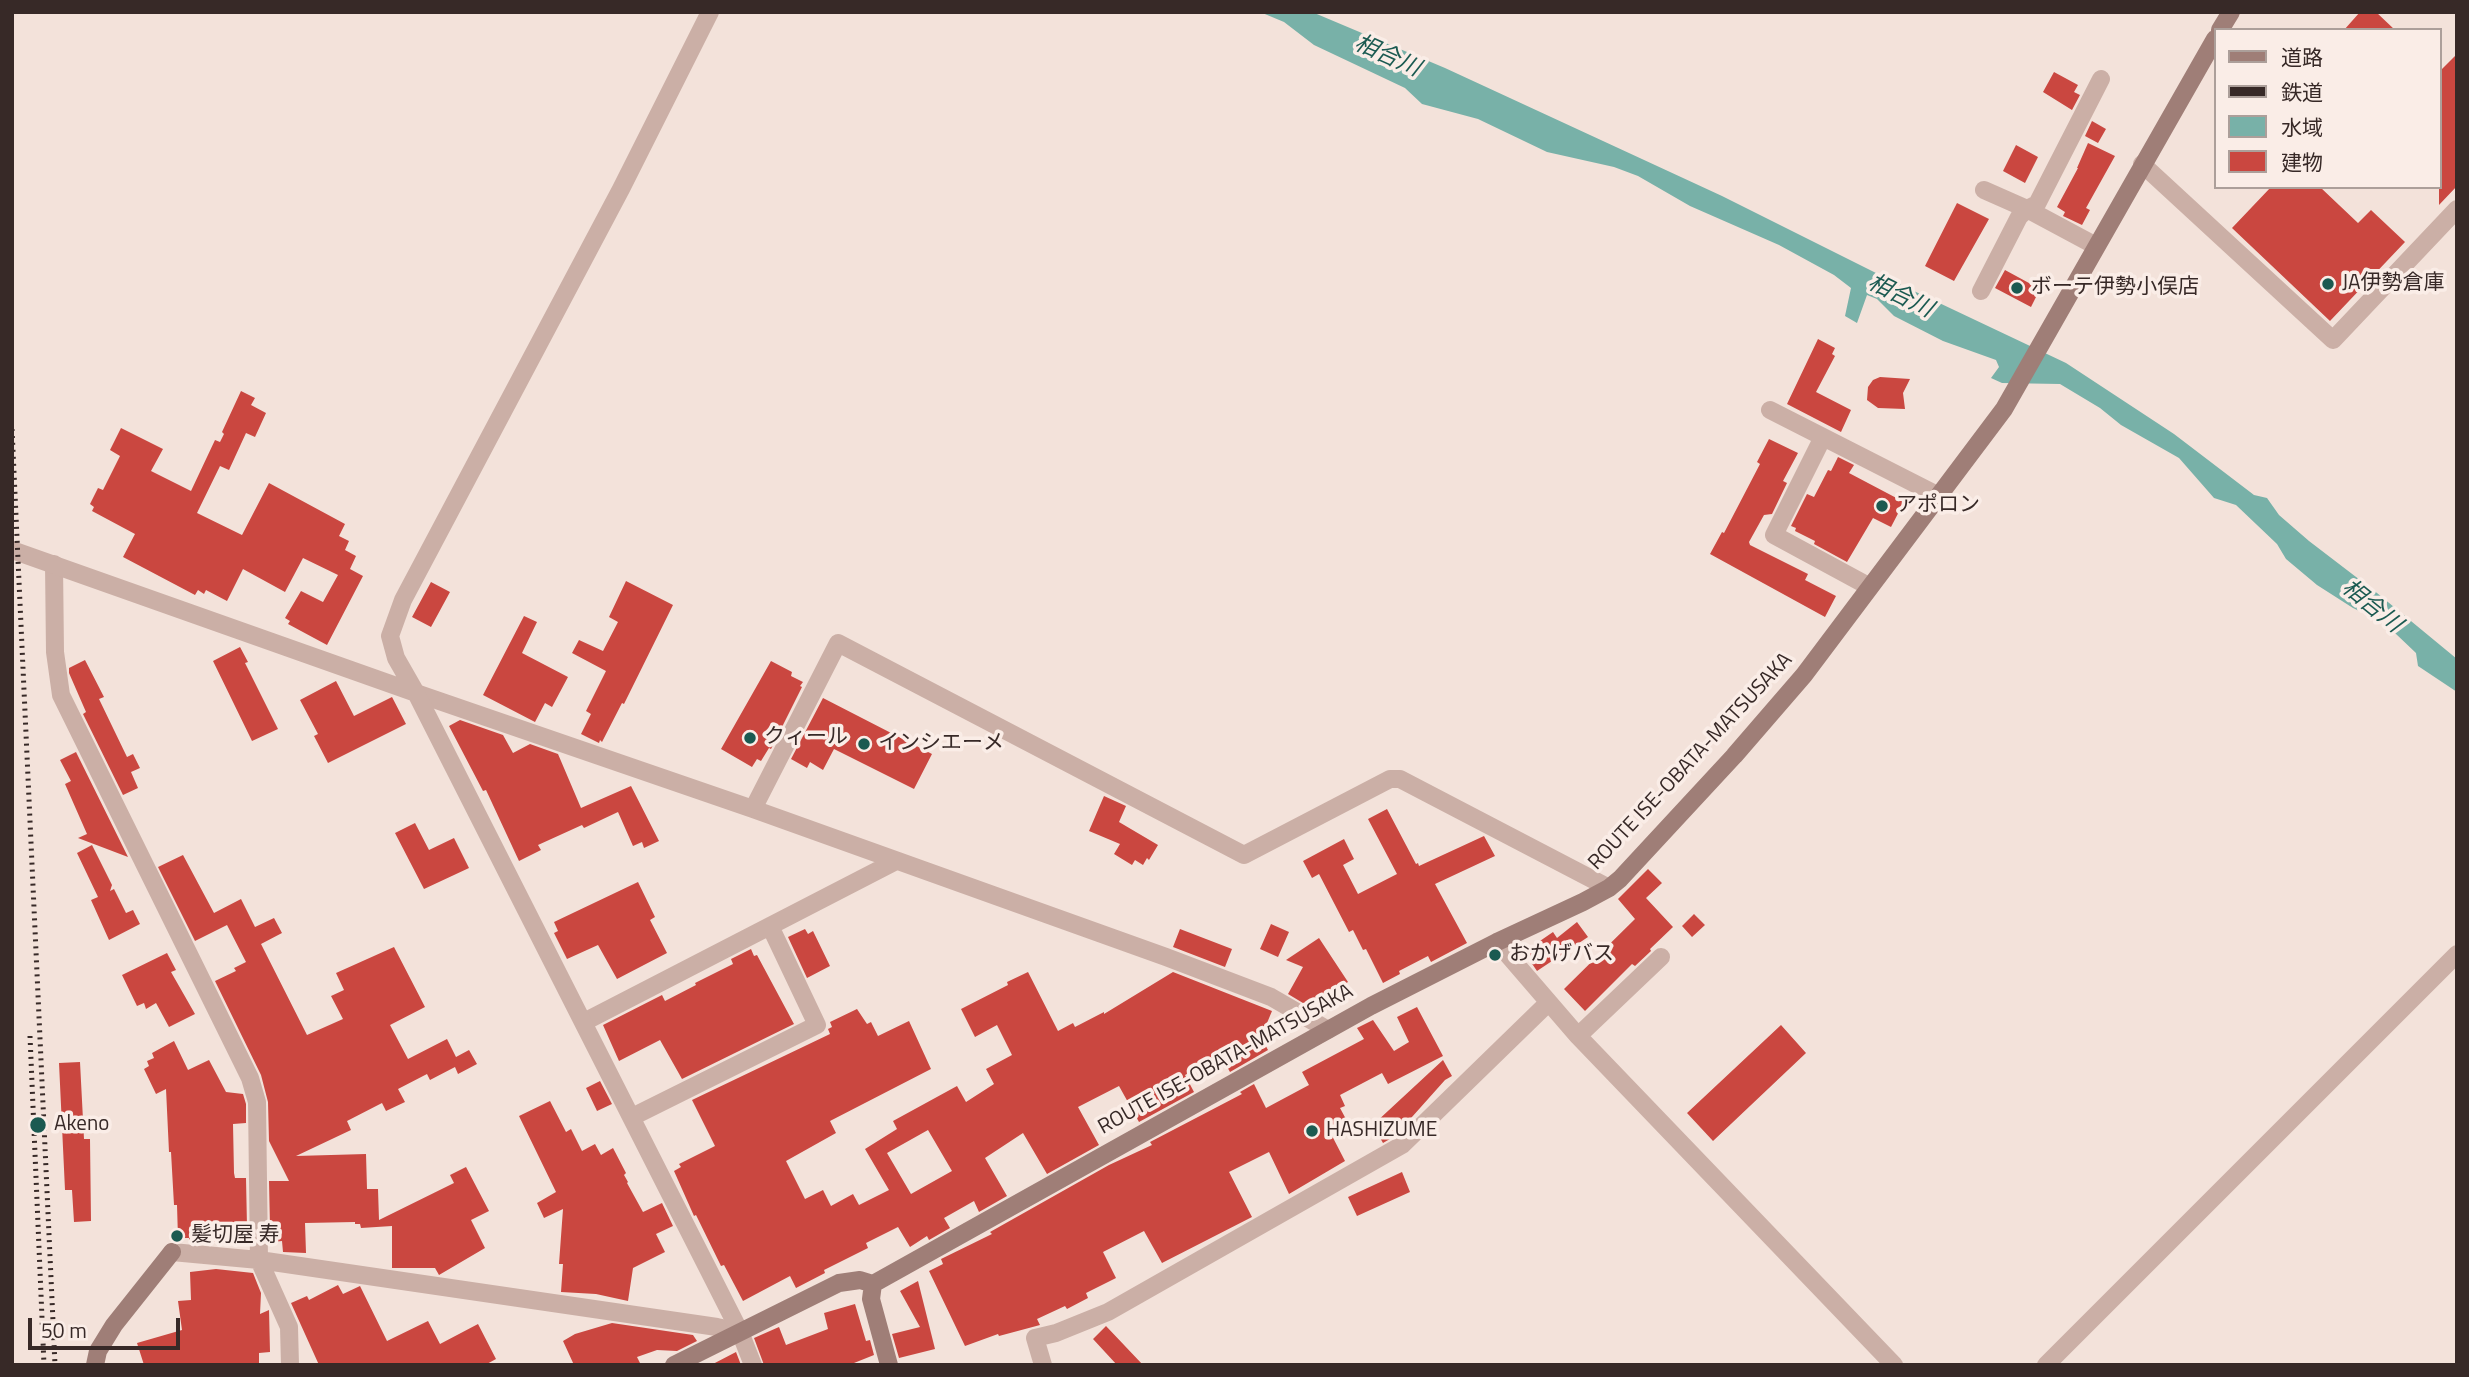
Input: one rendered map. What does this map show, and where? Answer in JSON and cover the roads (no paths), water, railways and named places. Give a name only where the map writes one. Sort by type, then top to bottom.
[{"type":"main road","points":[[2221,28],[2231,12]]},
{"type":"main road","name":"ROUTE ISE-OBATA-MATSUSAKA","points":[[873,1284],[1328,1030],[1497,942],[1609,888],[1734,756],[1804,675],[2004,409],[2214,40]]},
{"type":"main road","points":[[95,1365],[98,1351],[114,1325],[172,1252]]},
{"type":"main road","points":[[674,1365],[839,1283],[859,1280],[873,1284],[871,1299],[890,1365]]},
{"type":"street","points":[[710,12],[621,189],[403,600],[390,636],[396,658],[632,1117],[740,1332],[753,1365]]},
{"type":"street","points":[[1981,291],[2019,217],[2037,204],[2101,79]]},
{"type":"street","points":[[2142,164],[2333,340],[2457,209]]},
{"type":"street","points":[[1984,190],[2027,209],[2096,246]]},
{"type":"street","points":[[1770,410],[1939,496]]},
{"type":"street","points":[[1823,437],[1774,535],[1870,587]]},
{"type":"street","points":[[12,550],[752,809],[1271,997],[1328,1030]]},
{"type":"street","points":[[54,564],[55,652],[61,695],[250,1078],[257,1102],[259,1260],[289,1327],[290,1365]]},
{"type":"street","points":[[752,809],[838,643],[1244,855],[1390,779],[1400,779],[1609,888]]},
{"type":"street","points":[[584,1022],[896,861]]},
{"type":"street","points":[[632,1117],[817,1026],[770,926]]},
{"type":"street","points":[[1497,942],[1578,1036],[1894,1365]]},
{"type":"street","points":[[2046,1365],[2457,954]]},
{"type":"street","points":[[1578,1036],[1661,957]]},
{"type":"street","points":[[1043,1365],[1035,1338],[1056,1333],[1108,1312],[1402,1145],[1548,1003]]},
{"type":"street","points":[[172,1252],[259,1260],[589,1307],[740,1332]]},
{"type":"water","name":"相合川","points":[[1260,12],[1312,12],[1445,68],[1722,196],[2066,363],[2174,434],[2254,495],[2267,498],[2279,515],[2309,541],[2457,659],[2457,692],[2418,666],[2416,653],[2396,634],[2376,619],[2317,585],[2286,559],[2277,544],[2236,505],[2214,498],[2179,458],[2121,425],[2100,408],[2060,384],[2002,383],[1991,378],[1999,367],[1996,360],[1943,341],[1894,316],[1877,299],[1867,295],[1857,323],[1845,316],[1851,288],[1834,275],[1779,245],[1690,206],[1638,176],[1614,167],[1547,152],[1478,119],[1422,104],[1405,88],[1314,45],[1284,22]]},
{"type":"railway","points":[[12,429],[55,1365]]},
{"type":"railway","points":[[30,1036],[44,1365]]},
{"type":"place","name":"JA伊勢倉庫","points":[[2328,284]]},
{"type":"place","name":"ボーテ伊勢小俣店","points":[[2017,288]]},
{"type":"place","name":"アポロン","points":[[1882,506]]},
{"type":"place","name":"クィール","points":[[750,738]]},
{"type":"place","name":"インシエーメ","points":[[864,744]]},
{"type":"place","name":"おかげバス","points":[[1495,955]]},
{"type":"place","name":"Akeno","points":[[38,1125]]},
{"type":"place","name":"HASHIZUME","points":[[1312,1131]]},
{"type":"place","name":"髪切屋 寿","points":[[177,1236]]}]
